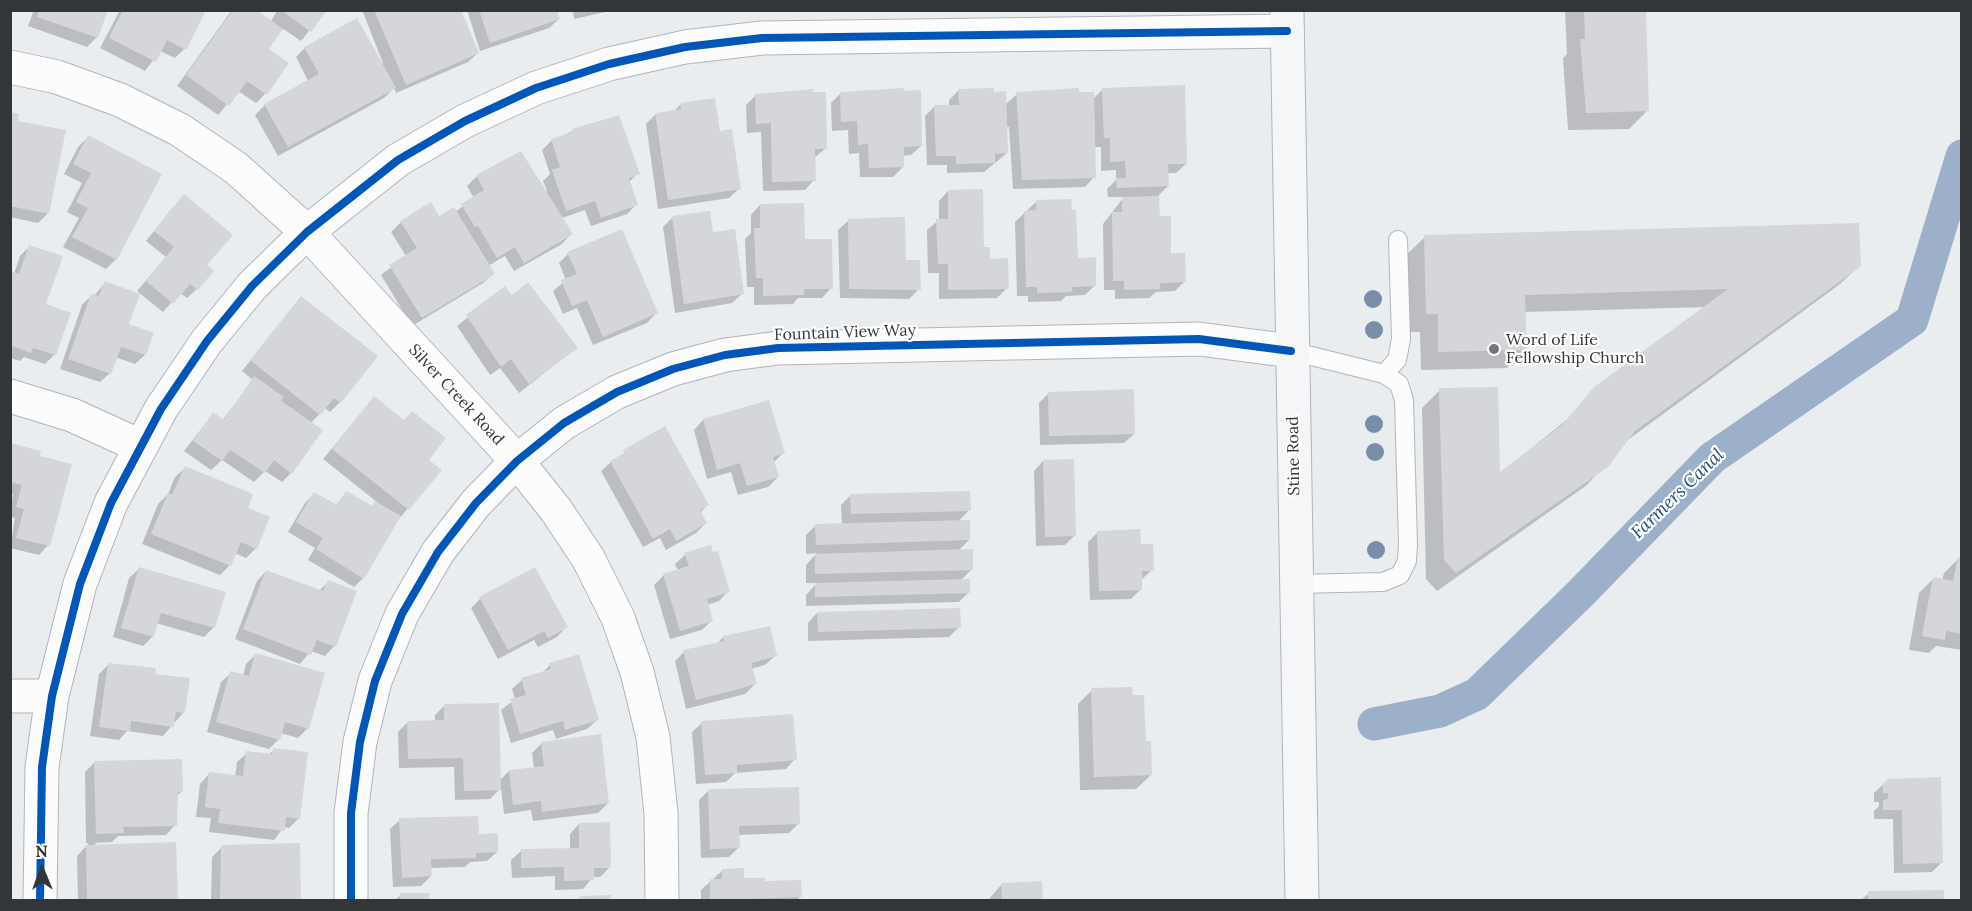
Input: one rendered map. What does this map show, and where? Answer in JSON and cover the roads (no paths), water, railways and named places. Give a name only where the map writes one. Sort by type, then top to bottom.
[{"type":"main road","name":"Stine Road","points":[[1287,21],[1302,900]]},
{"type":"street","points":[[40,900],[42,767],[52,696],[80,584],[111,503],[161,408],[207,342],[252,286],[307,232],[398,160],[465,121],[536,88],[599,67],[685,47],[762,38],[1287,21]]},
{"type":"street","name":"Silver Creek Road","points":[[10,67],[57,77],[120,100],[180,130],[236,168],[307,232],[517,461],[556,510],[588,558],[618,618],[637,672],[653,737],[661,813],[662,900]]},
{"type":"street","name":"Fountain View Way","points":[[351,900],[351,813],[360,741],[375,681],[402,614],[438,552],[476,503],[517,461],[564,423],[617,392],[673,369],[725,355],[777,348],[1199,339],[1291,351]]},
{"type":"street","points":[[10,396],[72,415],[140,446]]},
{"type":"street","points":[[10,696],[52,696]]},
{"type":"lane","points":[[1384,374],[1397,360],[1401,339],[1398,240]]},
{"type":"lane","points":[[1291,351],[1384,374],[1398,384],[1404,400],[1407,561],[1400,575],[1383,582],[1296,584]]},
{"type":"waterway","name":"Farmers Canal","points":[[1374,724],[1440,711],[1477,694],[1581,593],[1712,458],[1912,320],[1962,156]]},
{"type":"place","name":"Word of Life Fellowship Church","points":[[1494,349]]}]
